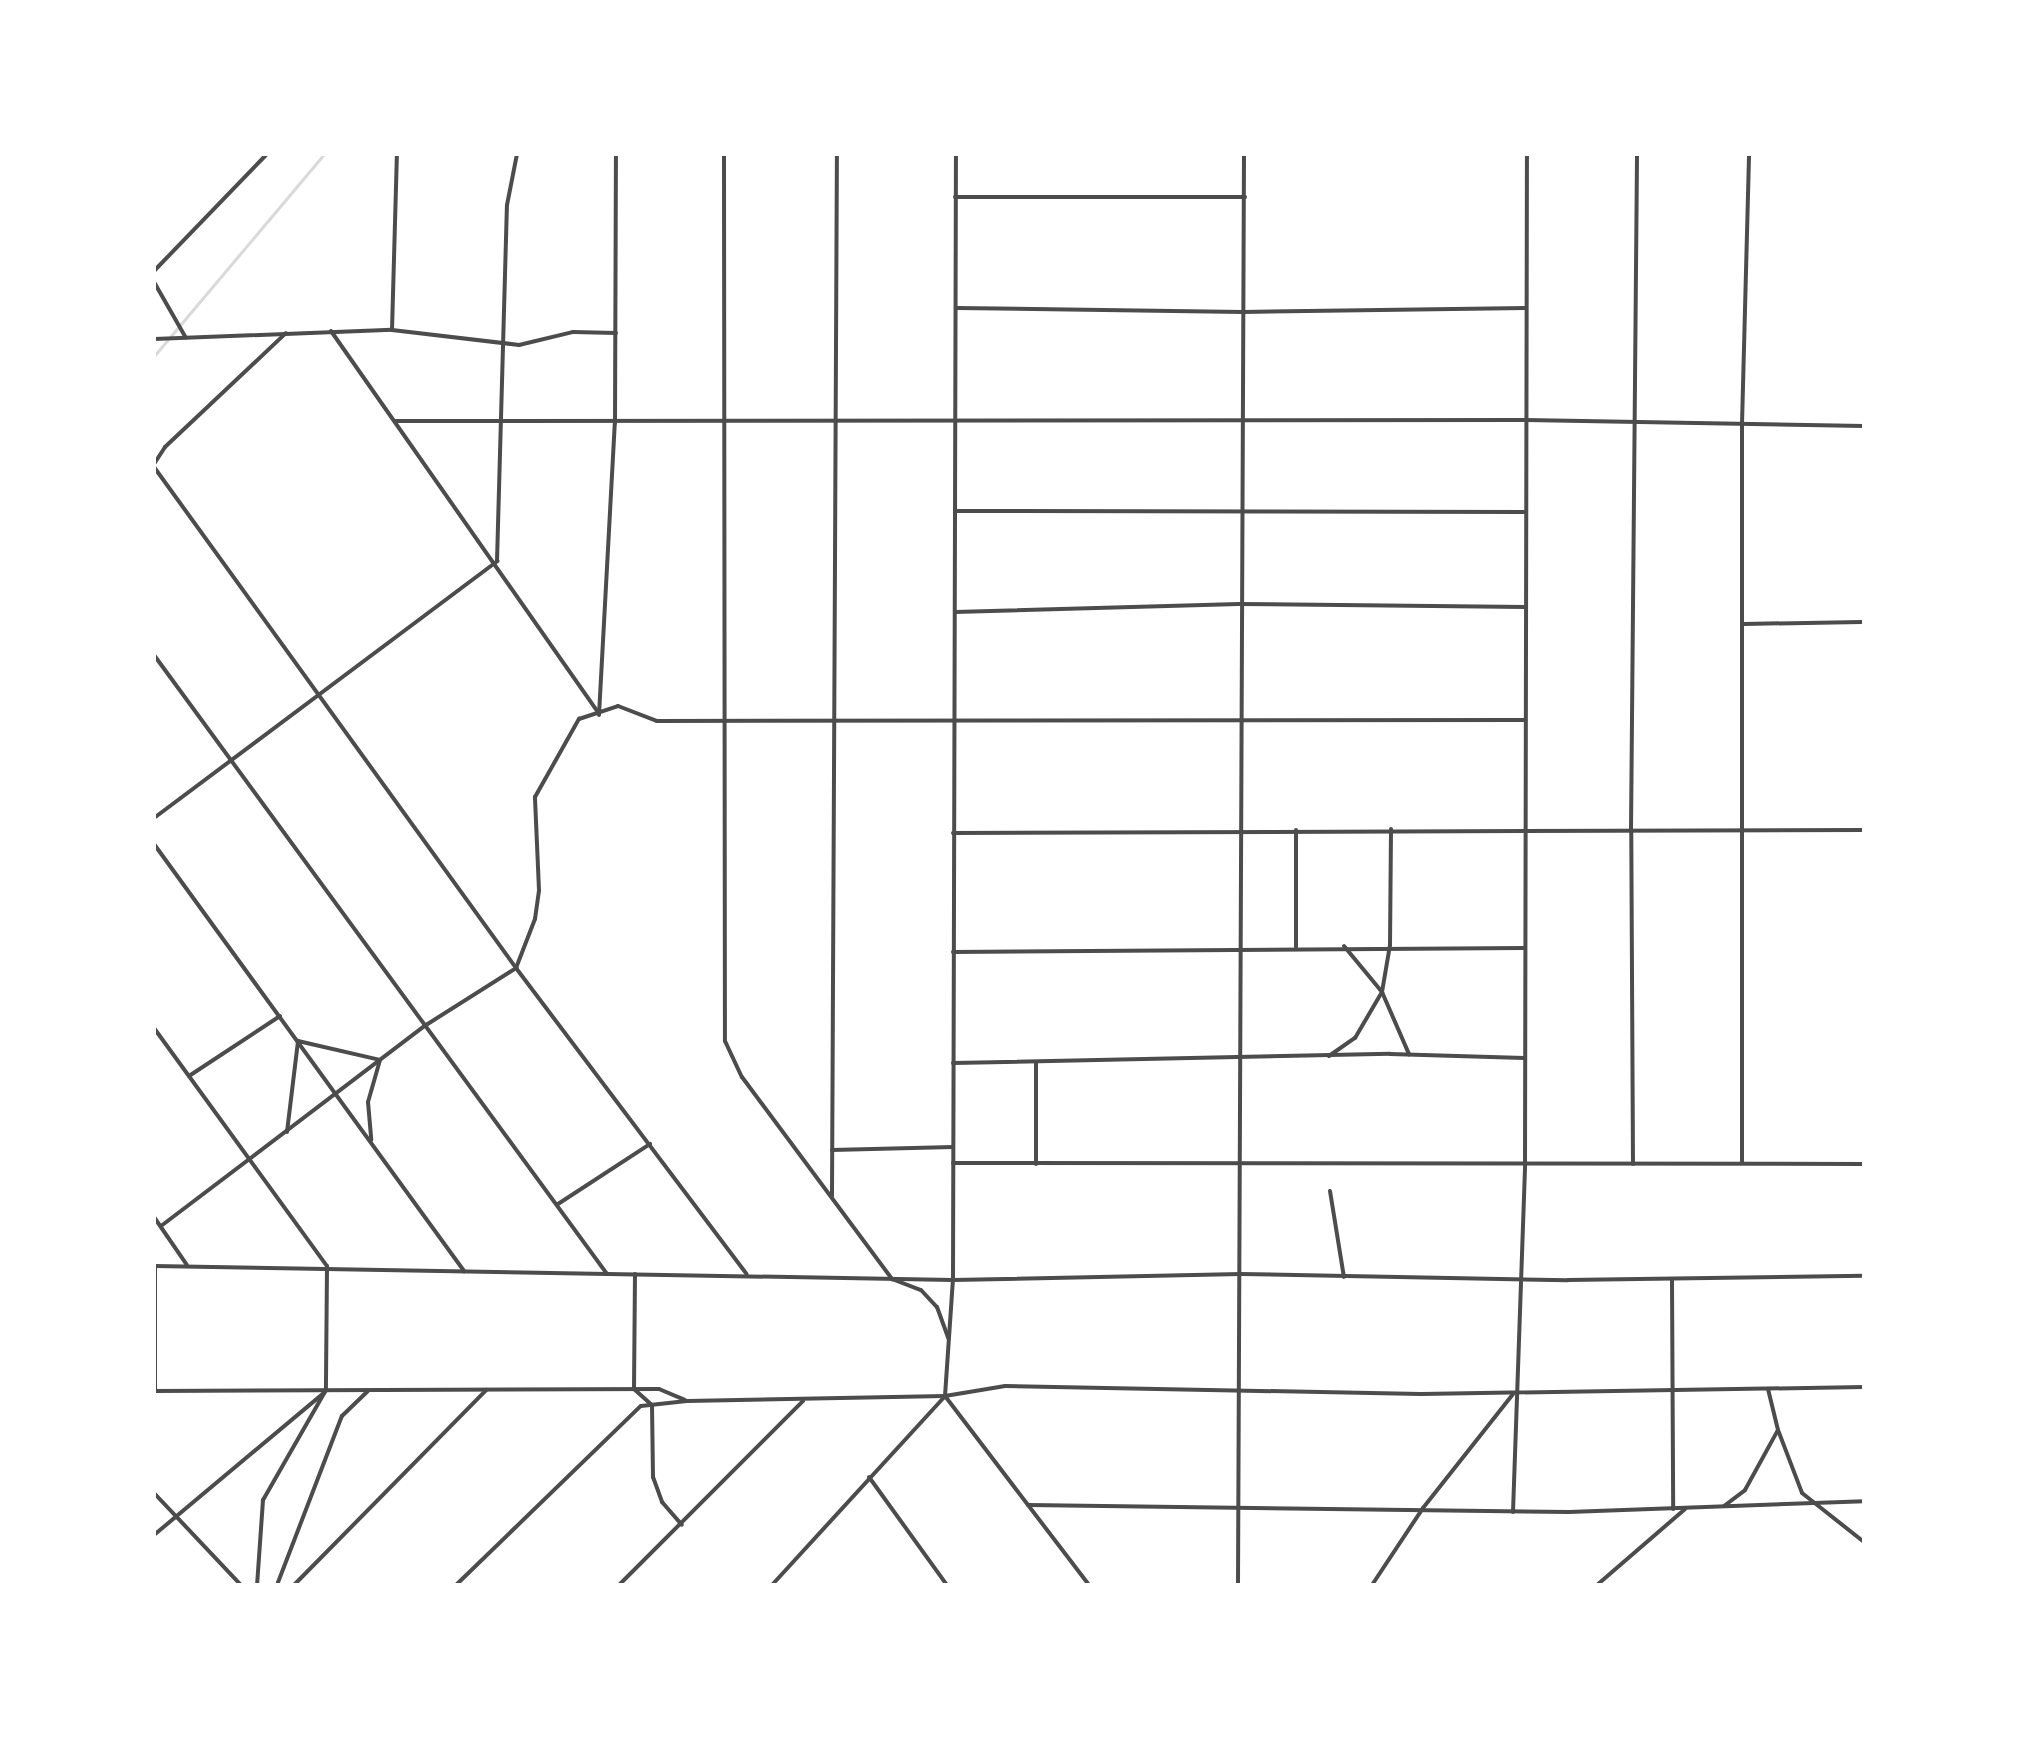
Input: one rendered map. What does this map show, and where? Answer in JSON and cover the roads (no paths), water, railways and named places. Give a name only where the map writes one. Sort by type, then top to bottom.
[{"type":"street","points":[[154,271],[267,154]]},
{"type":"street","points":[[392,330],[397,154]]},
{"type":"street","points":[[497,561],[507,205],[517,154]]},
{"type":"street","points":[[599,715],[615,423],[616,154]]},
{"type":"street","points":[[724,154],[728,720],[725,1041],[742,1077],[892,1279],[921,1290],[937,1307],[949,1341]]},
{"type":"street","points":[[832,1196],[838,722],[837,154]]},
{"type":"street","points":[[772,1585],[945,1396],[953,1280],[956,154]]},
{"type":"street","points":[[1238,1585],[1241,1274],[1238,830],[1244,154]]},
{"type":"street","points":[[1513,1512],[1513,1393],[1525,1164],[1527,154]]},
{"type":"street","points":[[1633,1164],[1631,831],[1637,154]]},
{"type":"street","points":[[1742,1163],[1745,830],[1742,424],[1749,154]]},
{"type":"street","points":[[955,197],[1245,197]]},
{"type":"street","points":[[1864,243],[1864,781]]},
{"type":"street","points":[[154,282],[186,338]]},
{"type":"street","points":[[956,308],[1243,312],[1526,308]]},
{"type":"street","points":[[154,339],[288,331],[392,330],[461,335],[503,345],[573,332],[616,333]]},
{"type":"street","points":[[288,331],[154,465],[516,968],[747,1275]]},
{"type":"street","points":[[331,331],[497,561],[599,715]]},
{"type":"street","points":[[395,421],[615,423],[836,419],[1243,424],[1526,420],[1863,426]]},
{"type":"street","points":[[955,511],[1241,514],[1526,512]]},
{"type":"street","points":[[154,818],[497,561]]},
{"type":"street","points":[[955,612],[1239,604],[1525,607]]},
{"type":"street","points":[[1743,624],[1862,622]]},
{"type":"street","points":[[154,655],[607,1274]]},
{"type":"street","points":[[161,1226],[426,1025],[516,968],[535,919],[539,890],[535,797],[579,719],[599,715],[618,706],[657,721],[1524,720]]},
{"type":"street","points":[[953,833],[1391,829],[1864,830]]},
{"type":"street","points":[[1329,1056],[1355,1038],[1382,992],[1390,945],[1391,829]]},
{"type":"street","points":[[1296,830],[1296,947]]},
{"type":"street","points":[[154,844],[464,1271]]},
{"type":"street","points":[[953,952],[1390,945],[1524,948]]},
{"type":"street","points":[[1344,946],[1382,992],[1409,1054]]},
{"type":"street","points":[[189,1076],[280,1016]]},
{"type":"street","points":[[154,1028],[327,1266],[326,1390],[263,1500],[257,1585]]},
{"type":"street","points":[[298,1041],[380,1060]]},
{"type":"street","points":[[287,1132],[298,1041]]},
{"type":"street","points":[[953,1063],[1240,1060],[1409,1054],[1524,1058]]},
{"type":"street","points":[[371,1142],[368,1102],[380,1060]]},
{"type":"street","points":[[1036,1062],[1036,1164]]},
{"type":"street","points":[[557,1205],[650,1144]]},
{"type":"street","points":[[832,1150],[953,1147]]},
{"type":"street","points":[[953,1163],[1864,1164]]},
{"type":"street","points":[[1330,1191],[1344,1277]]},
{"type":"street","points":[[154,1217],[187,1265]]},
{"type":"street","points":[[687,1401],[659,1389],[154,1391],[154,1266],[327,1266],[953,1280],[1241,1274],[1672,1280],[1864,1276]]},
{"type":"street","points":[[635,1274],[634,1389],[652,1405],[653,1477],[662,1502],[682,1525]]},
{"type":"street","points":[[1672,1280],[1673,1509]]},
{"type":"street","points":[[456,1585],[641,1406],[687,1401],[945,1396],[1005,1386],[1513,1393],[1864,1387]]},
{"type":"street","points":[[1768,1389],[1778,1430],[1802,1493],[1864,1542]]},
{"type":"street","points":[[154,1535],[174,1513],[326,1390]]},
{"type":"street","points":[[277,1585],[342,1416],[370,1390]]},
{"type":"street","points":[[294,1585],[486,1390]]},
{"type":"street","points":[[1372,1585],[1423,1508],[1513,1393]]},
{"type":"street","points":[[945,1396],[1089,1585]]},
{"type":"street","points":[[619,1585],[803,1401]]},
{"type":"street","points":[[1722,1507],[1745,1490],[1778,1430]]},
{"type":"street","points":[[869,1477],[947,1585]]},
{"type":"street","points":[[154,1493],[241,1585]]},
{"type":"street","points":[[1028,1505],[1423,1508],[1513,1512],[1864,1501]]},
{"type":"street","points":[[1597,1585],[1685,1509]]},
{"type":"waterway","points":[[154,356],[324,154]]}]
